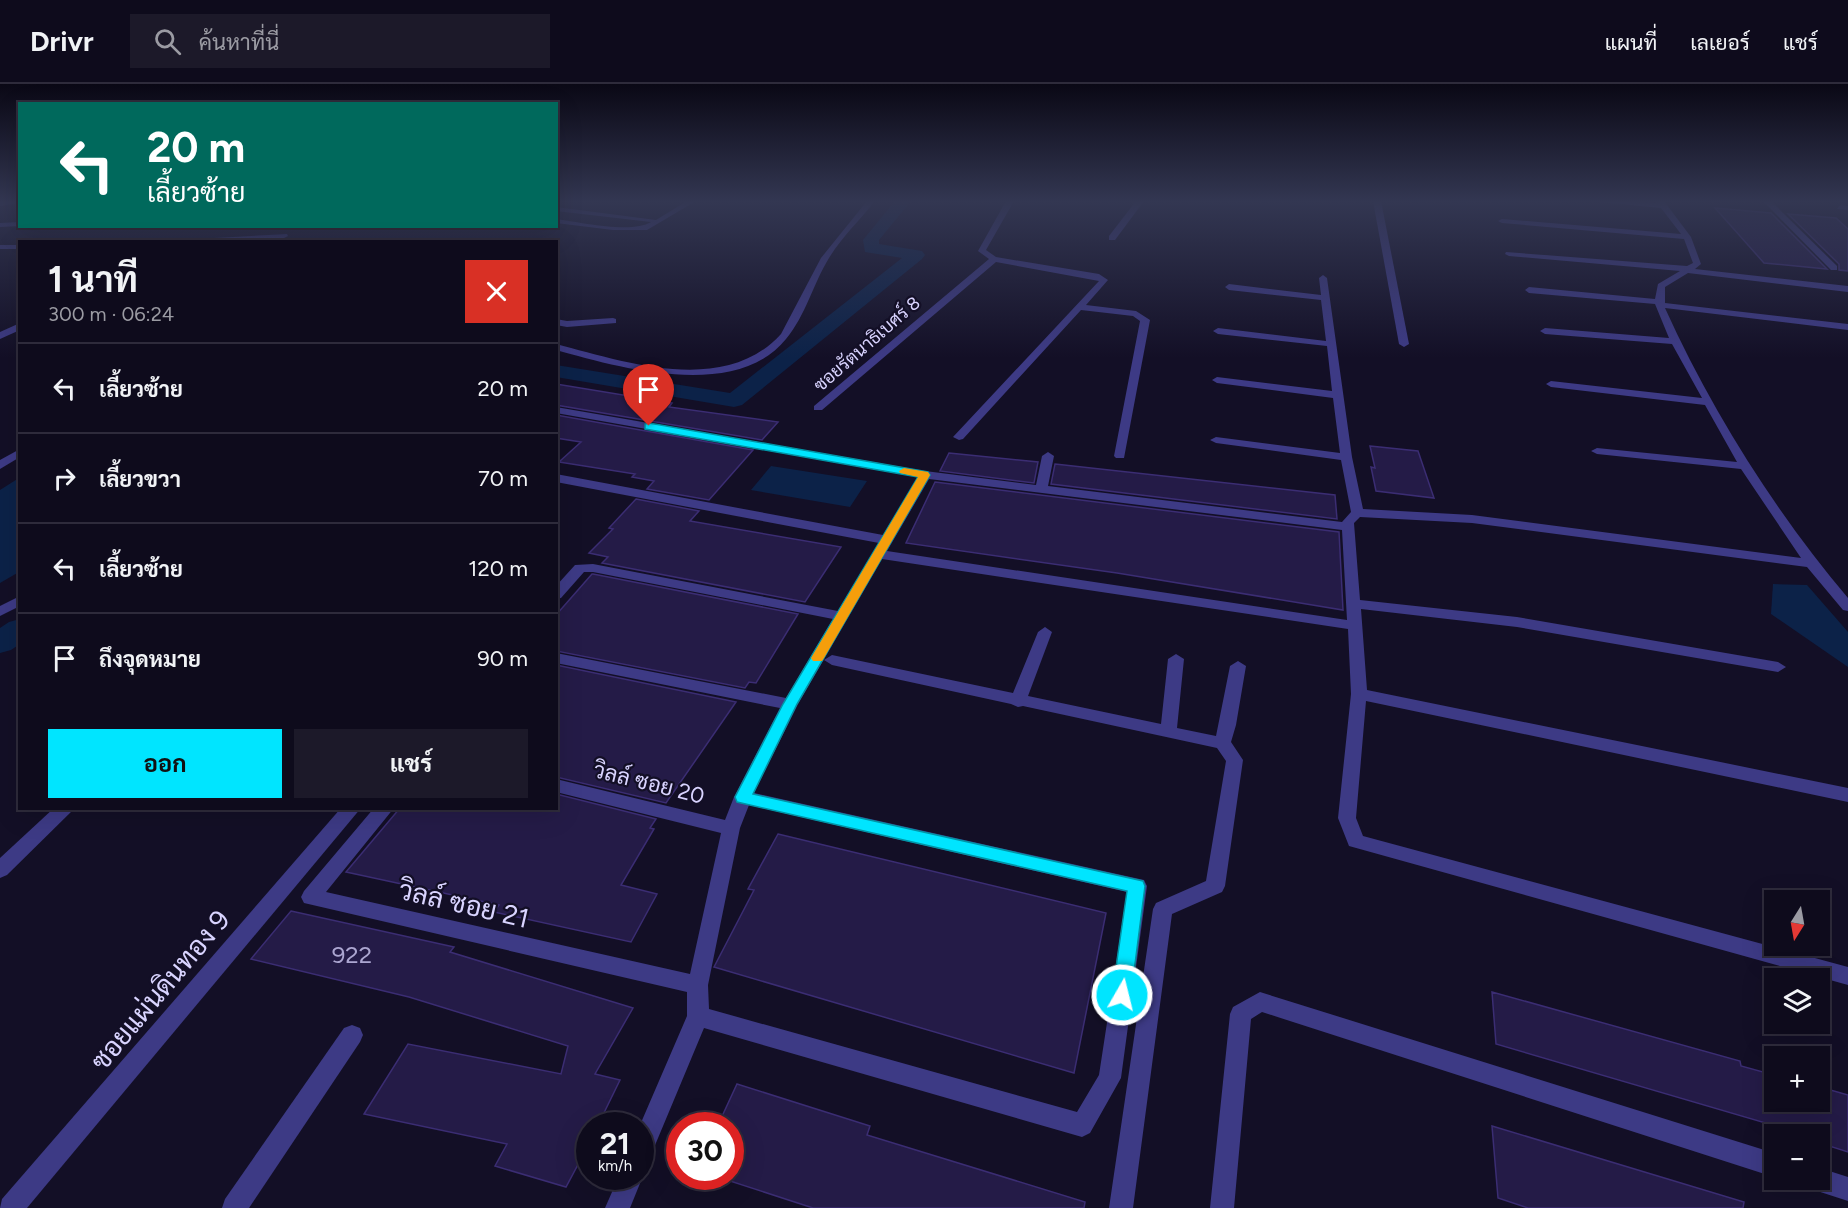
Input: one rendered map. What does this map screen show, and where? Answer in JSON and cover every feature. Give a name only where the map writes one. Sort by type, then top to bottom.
[{"type":"street","points":[[558,347],[656,370],[676,372],[724,369],[754,361],[777,345],[789,328],[829,253]]},
{"type":"street","points":[[959,437],[1104,280],[1096,276],[994,259],[986,253]]},
{"type":"street","points":[[1387,253],[1404,344]]},
{"type":"street","points":[[1693,253],[1697,264],[1660,286],[1660,303],[1674,341],[1745,466],[1810,563],[1848,607]]},
{"type":"street","points":[[1819,253],[1834,268]]},
{"type":"street","points":[[1509,254],[1686,270],[1848,289]]},
{"type":"street","points":[[0,257],[18,256]]},
{"type":"street","name":"ซอยรัตนาธิเบศร์ 8","points":[[818,408],[994,259]]},
{"type":"street","points":[[1323,278],[1346,457],[1357,513]]},
{"type":"street","points":[[1228,287],[1325,298]]},
{"type":"street","points":[[1529,290],[1660,303],[1848,327]]},
{"type":"street","points":[[1080,307],[1136,314],[1145,320],[1120,456]]},
{"type":"street","points":[[558,322],[613,321]]},
{"type":"street","points":[[0,336],[18,327]]},
{"type":"street","points":[[1218,330],[1331,344]]},
{"type":"street","points":[[1545,331],[1674,341]]},
{"type":"street","points":[[1217,380],[1338,395]]},
{"type":"street","points":[[1551,384],[1708,402]]},
{"type":"street","points":[[558,410],[925,475],[1348,527]]},
{"type":"street","points":[[1215,440],[1346,457]]},
{"type":"street","points":[[1597,451],[1745,466]]},
{"type":"street","points":[[0,465],[18,453]]},
{"type":"street","points":[[1041,489],[1048,456]]},
{"type":"street","points":[[654,1121],[698,1016],[698,985],[731,828],[743,797],[790,704],[925,475]]},
{"type":"street","points":[[558,477],[882,547],[1355,626]]},
{"type":"street","points":[[1810,563],[1472,519],[1357,513],[1348,522],[1359,694],[1347,818],[1356,841],[1848,976]]},
{"type":"street","points":[[558,593],[580,568],[593,568],[841,616]]},
{"type":"street","points":[[0,612],[18,601]]},
{"type":"street","points":[[1354,604],[1516,622],[1778,667]]},
{"type":"street","points":[[1018,702],[1045,632]]},
{"type":"street","points":[[558,658],[790,704]]},
{"type":"street","points":[[1168,732],[1176,659]]},
{"type":"street","points":[[832,660],[1018,702],[1222,743],[1234,760],[1215,886],[1163,909],[1121,1208]]},
{"type":"street","points":[[1222,743],[1228,725],[1238,666]]},
{"type":"street","points":[[1359,694],[1848,795]]},
{"type":"street","name":"วิลล์ ซอย 20","points":[[558,785],[731,828]]},
{"type":"street","points":[[698,1016],[1082,1125],[1110,1078],[1137,886],[743,797]]},
{"type":"street","points":[[0,870],[64,810]]},
{"type":"street","name":"ซอยแผ่นดินทอง 9","points":[[11,1208],[350,810]]},
{"type":"street","name":"วิลล์ ซอย 21","points":[[379,816],[311,897],[698,985]]},
{"type":"street","points":[[1222,1208],[1241,1014],[1260,1002],[1764,1162]]},
{"type":"street","points":[[234,1208],[352,1035]]},
{"type":"street","points":[[1830,1183],[1848,1189]]},
{"type":"street","points":[[617,1208],[625,1190]]},
{"type":"water","points":[[771,466],[867,481],[850,507],[751,490]]},
{"type":"water","points":[[18,479],[18,573],[0,583],[0,490]]},
{"type":"water","points":[[1773,584],[1807,585],[1848,632],[1848,667],[1771,614]]},
{"type":"building","points":[[1755,253],[1811,253],[1827,269],[1764,263]]},
{"type":"building","points":[[1828,253],[1848,253],[1848,271],[1839,270],[1839,264]]},
{"type":"building","points":[[558,384],[672,403],[669,407],[778,422],[762,440],[558,405]]},
{"type":"building","points":[[558,415],[753,450],[709,500],[647,489],[654,481],[632,477],[635,474],[559,462],[581,442],[558,438]]},
{"type":"building","points":[[1370,446],[1418,451],[1434,498],[1376,491],[1371,467],[1375,468]]},
{"type":"building","points":[[949,453],[1038,462],[1034,483],[940,471]]},
{"type":"building","points":[[1055,464],[1335,495],[1337,519],[1051,484]]},
{"type":"building","points":[[935,482],[1339,532],[1343,610],[1117,573],[906,543]]},
{"type":"building","points":[[636,499],[699,511],[690,521],[841,547],[805,602],[602,563],[608,557],[589,553],[613,529],[609,528]]},
{"type":"building","points":[[592,574],[798,614],[756,683],[749,682],[745,688],[558,651],[558,613]]},
{"type":"building","points":[[558,665],[736,702],[666,803],[558,777]]},
{"type":"building","points":[[558,794],[656,819],[650,828],[654,829],[621,885],[657,894],[631,942],[494,912],[499,905],[346,872],[398,810],[558,810]]},
{"type":"building","points":[[778,834],[1106,913],[1074,1073],[714,967],[754,890],[748,889]]},
{"type":"building","points":[[291,911],[454,947],[450,952],[633,1008],[595,1074],[620,1080],[604,1112],[576,1112],[576,1168],[566,1187],[495,1166],[507,1144],[364,1114],[408,1044],[561,1074],[568,1046],[409,997],[251,959]]},
{"type":"building","points":[[1492,992],[1740,1061],[1741,1066],[1764,1072],[1764,1112],[1830,1112],[1830,1090],[1848,1095],[1848,1152],[1830,1146],[1830,1124],[1769,1124],[1496,1044]]},
{"type":"building","points":[[737,1084],[870,1126],[867,1135],[1085,1202],[1084,1208],[813,1208],[744,1186],[744,1112],[724,1112]]},
{"type":"building","points":[[1492,1126],[1744,1202],[1743,1208],[1528,1208],[1498,1198]]},
{"type":"waterway","points":[[558,371],[734,400],[916,255],[906,253]]},
{"type":"waterway","points":[[0,643],[18,630]]},
{"type":"slow traffic","points":[[817,658],[925,475],[904,471]]},
{"type":"route","points":[[649,426],[925,475],[790,704],[743,797],[1137,886],[1122,995]]}]
